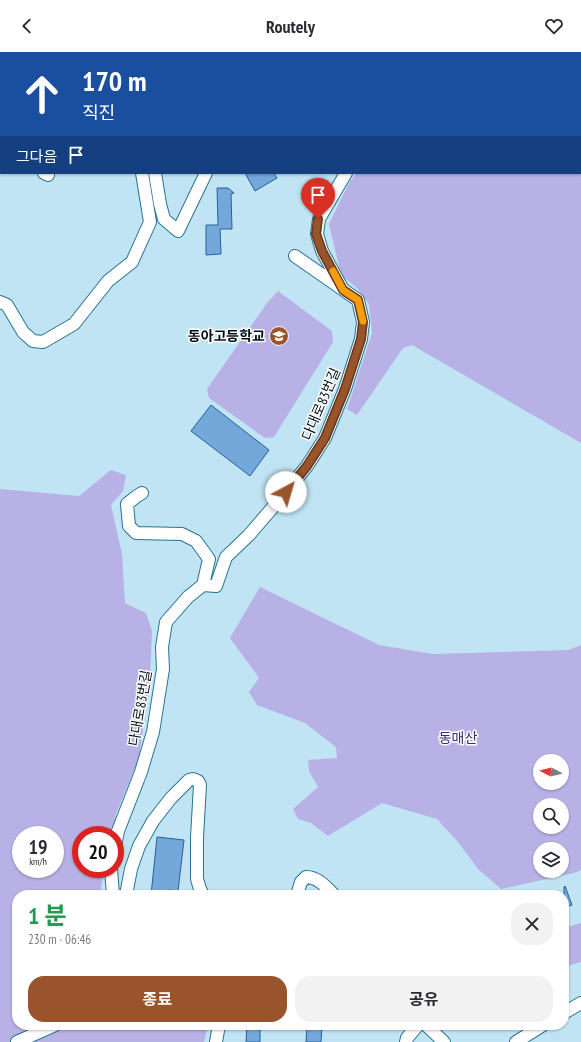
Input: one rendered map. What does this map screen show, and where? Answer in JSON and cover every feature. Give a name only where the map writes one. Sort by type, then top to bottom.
[{"type":"street","points":[[0,302],[7,304],[23,332],[33,341],[43,342],[74,324],[108,281],[132,262],[150,222],[142,174]]},
{"type":"street","points":[[155,174],[164,219],[178,231],[206,174]]},
{"type":"street","points":[[343,290],[322,251],[316,234],[318,219],[345,174]]},
{"type":"street","points":[[295,256],[343,290]]},
{"type":"street","name":"다대로83번길","points":[[120,826],[141,772],[153,732],[163,669],[162,647],[166,622],[188,597],[203,585],[216,586],[226,557],[249,535],[286,492],[307,466],[325,438],[345,389],[362,333],[363,322],[358,300],[343,290]]},
{"type":"street","points":[[142,493],[127,504],[129,526],[136,533],[182,534],[196,541],[209,559],[203,585]]},
{"type":"street","points":[[127,890],[130,869],[139,846],[153,821],[171,798],[189,780],[193,779],[198,781],[200,785],[197,837],[197,879],[200,890]]},
{"type":"street","points":[[299,890],[301,882],[306,877],[312,877],[329,890]]},
{"type":"street","points":[[112,878],[113,890]]},
{"type":"street","points":[[569,1010],[581,1003]]},
{"type":"street","points":[[17,1042],[44,1030]]},
{"type":"street","points":[[216,1042],[218,1030]]},
{"type":"street","points":[[406,1042],[407,1038],[414,1030]]},
{"type":"street","points":[[431,1030],[444,1042]]},
{"type":"street","points":[[516,1042],[535,1030]]},
{"type":"green space","points":[[356,174],[581,174],[581,443],[412,345],[403,348],[357,415],[347,409],[372,333],[369,304],[357,288],[341,275],[329,224],[350,181]]},
{"type":"green space","points":[[278,291],[332,331],[333,342],[274,437],[265,438],[209,398],[207,389],[267,303]]},
{"type":"green space","points":[[111,470],[126,475],[123,491],[111,505],[122,554],[125,603],[146,613],[152,631],[150,678],[139,758],[116,814],[114,826],[72,826],[72,878],[103,878],[102,890],[12,890],[12,1030],[207,1030],[204,1042],[0,1042],[0,489],[79,496]]},
{"type":"green space","name":"동매산","points":[[260,587],[379,645],[433,654],[568,650],[581,645],[581,870],[569,874],[569,842],[533,842],[533,878],[551,878],[501,889],[478,869],[458,842],[437,819],[382,803],[328,836],[311,823],[298,819],[293,809],[318,787],[309,771],[308,760],[337,758],[336,747],[305,723],[257,705],[249,692],[259,678],[230,638]]},
{"type":"green space","points":[[581,923],[581,962],[569,966],[569,927]]},
{"type":"building","points":[[246,174],[275,174],[277,178],[255,191]]},
{"type":"building","points":[[217,188],[228,188],[234,193],[231,194],[232,229],[220,229],[221,254],[206,255],[206,225],[218,225]]},
{"type":"building","points":[[211,405],[269,450],[250,476],[191,431]]},
{"type":"building","points":[[157,837],[184,840],[178,890],[152,890]]},
{"type":"building","points":[[569,897],[572,905],[569,906]]},
{"type":"building","points":[[247,1030],[260,1030],[260,1042],[246,1042]]},
{"type":"building","points":[[307,1030],[322,1030],[321,1042],[306,1042]]},
{"type":"slow traffic","points":[[333,271],[343,290],[358,300],[363,321]]},
{"type":"place","name":"동아고등학교","points":[[279,336]]},
{"type":"route","points":[[286,492],[307,466],[325,438],[345,389],[361,339],[363,322],[358,300],[343,290],[322,251],[316,234],[318,219]]}]
